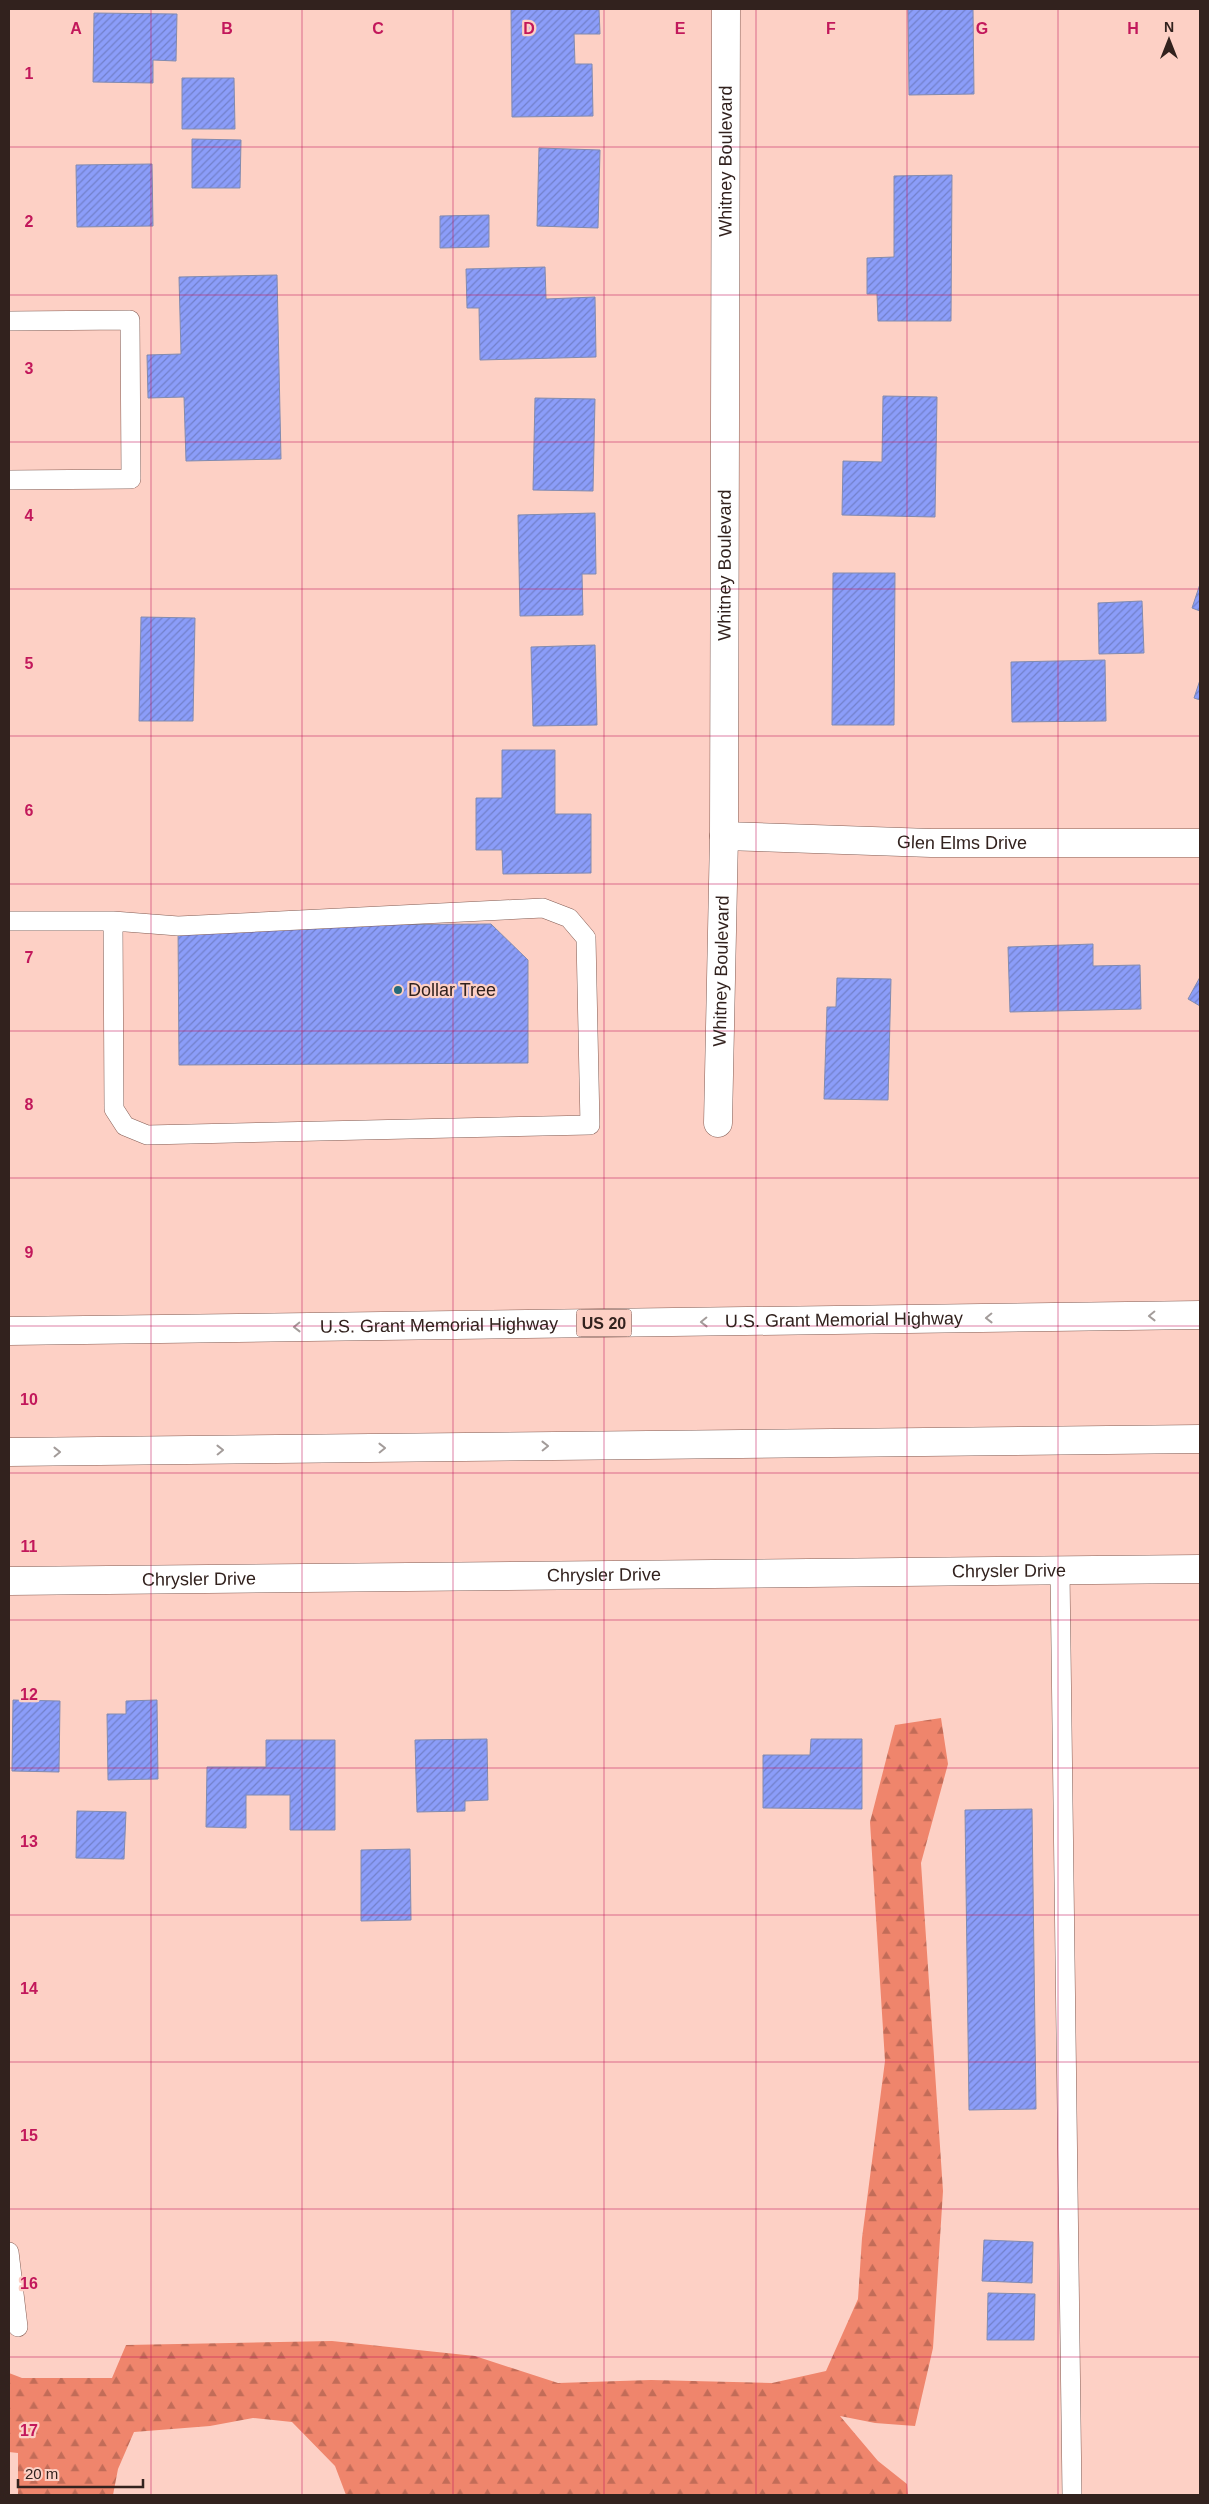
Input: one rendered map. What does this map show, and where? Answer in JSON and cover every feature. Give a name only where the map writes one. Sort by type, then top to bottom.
[{"type":"street","name":"Whitney Boulevard","points":[[718,1123],[724,836],[726,9]]},
{"type":"street","name":"Glen Elms Drive","points":[[724,836],[931,843],[1200,843]]},
{"type":"street","name":"U.S. Grant Memorial Highway","points":[[9,1331],[1200,1315]]},
{"type":"street","points":[[9,1452],[1200,1439]]},
{"type":"street","name":"Chrysler Drive","points":[[9,1581],[1200,1570]]},
{"type":"lane","points":[[9,320],[130,320],[131,480],[9,480]]},
{"type":"lane","points":[[9,921],[113,921],[178,926],[543,908],[568,918],[586,938],[590,1125],[147,1135],[125,1126],[114,1109],[113,921]]},
{"type":"lane","points":[[1060,1571],[1072,2495]]},
{"type":"lane","points":[[9,2252],[18,2327]]},
{"type":"green space","points":[[941,1718],[948,1764],[921,1863],[943,2191],[933,2348],[915,2426],[875,2423],[840,2416],[878,2461],[907,2484],[908,2495],[346,2495],[335,2466],[292,2422],[253,2418],[210,2426],[134,2432],[118,2469],[113,2495],[18,2495],[18,2453],[9,2452],[9,2373],[22,2378],[112,2378],[126,2345],[332,2341],[475,2356],[558,2383],[651,2380],[772,2383],[826,2371],[858,2299],[862,2238],[885,2061],[870,1822],[895,1725]]},
{"type":"building","points":[[511,9],[599,9],[600,34],[574,34],[575,64],[592,64],[593,116],[512,117]]},
{"type":"building","points":[[908,9],[973,9],[974,94],[909,95]]},
{"type":"building","points":[[94,13],[177,14],[176,61],[153,60],[153,83],[93,82]]},
{"type":"building","points":[[182,78],[234,78],[235,129],[182,129]]},
{"type":"building","points":[[192,139],[241,140],[240,188],[192,188]]},
{"type":"building","points":[[539,148],[600,150],[598,228],[537,226]]},
{"type":"building","points":[[152,164],[153,226],[77,227],[76,165]]},
{"type":"building","points":[[952,175],[951,321],[878,321],[877,294],[867,294],[867,258],[894,257],[894,176]]},
{"type":"building","points":[[489,215],[489,247],[440,248],[440,216]]},
{"type":"building","points":[[545,267],[546,299],[595,297],[596,357],[480,360],[479,308],[467,308],[466,269]]},
{"type":"building","points":[[277,275],[281,459],[186,461],[184,397],[148,398],[147,355],[181,354],[179,277]]},
{"type":"building","points":[[883,396],[937,397],[935,517],[842,515],[843,461],[882,462]]},
{"type":"building","points":[[535,398],[595,399],[593,491],[533,490]]},
{"type":"building","points":[[595,513],[596,574],[582,574],[583,615],[520,616],[518,515]]},
{"type":"building","points":[[833,573],[895,573],[894,725],[832,725]]},
{"type":"building","points":[[1200,584],[1200,611],[1192,608]]},
{"type":"building","points":[[1142,601],[1144,653],[1099,654],[1098,603]]},
{"type":"building","points":[[141,617],[195,618],[193,721],[139,721]]},
{"type":"building","points":[[595,645],[597,725],[533,726],[531,647]]},
{"type":"building","points":[[1105,660],[1106,721],[1012,722],[1011,662]]},
{"type":"building","points":[[1200,680],[1200,700],[1194,698]]},
{"type":"building","points":[[502,750],[555,750],[555,814],[591,814],[591,873],[503,874],[502,850],[476,850],[476,798],[502,798]]},
{"type":"building","points":[[491,924],[528,960],[528,1063],[179,1065],[178,926]]},
{"type":"building","points":[[1093,944],[1093,966],[1140,965],[1141,1009],[1010,1012],[1008,947]]},
{"type":"building","points":[[1200,977],[1200,1006],[1188,999]]},
{"type":"building","points":[[837,978],[891,979],[888,1100],[824,1099],[827,1007],[836,1007]]},
{"type":"building","points":[[13,1700],[60,1701],[59,1772],[12,1771]]},
{"type":"building","points":[[157,1700],[158,1779],[108,1780],[107,1714],[126,1714],[126,1701]]},
{"type":"building","points":[[487,1739],[488,1800],[465,1801],[465,1811],[417,1812],[415,1740]]},
{"type":"building","points":[[811,1739],[862,1739],[862,1809],[763,1808],[763,1755],[810,1755]]},
{"type":"building","points":[[266,1740],[335,1740],[335,1830],[290,1830],[290,1795],[246,1795],[246,1828],[206,1827],[207,1767],[266,1767]]},
{"type":"building","points":[[1032,1809],[1036,2109],[969,2110],[965,1810]]},
{"type":"building","points":[[77,1811],[126,1812],[124,1859],[76,1858]]},
{"type":"building","points":[[410,1849],[411,1920],[361,1921],[361,1850]]},
{"type":"building","points":[[984,2240],[1033,2242],[1032,2283],[982,2281]]},
{"type":"building","points":[[988,2293],[1035,2294],[1034,2340],[987,2340]]},
{"type":"place","name":"Dollar Tree","points":[[398,990]]}]
